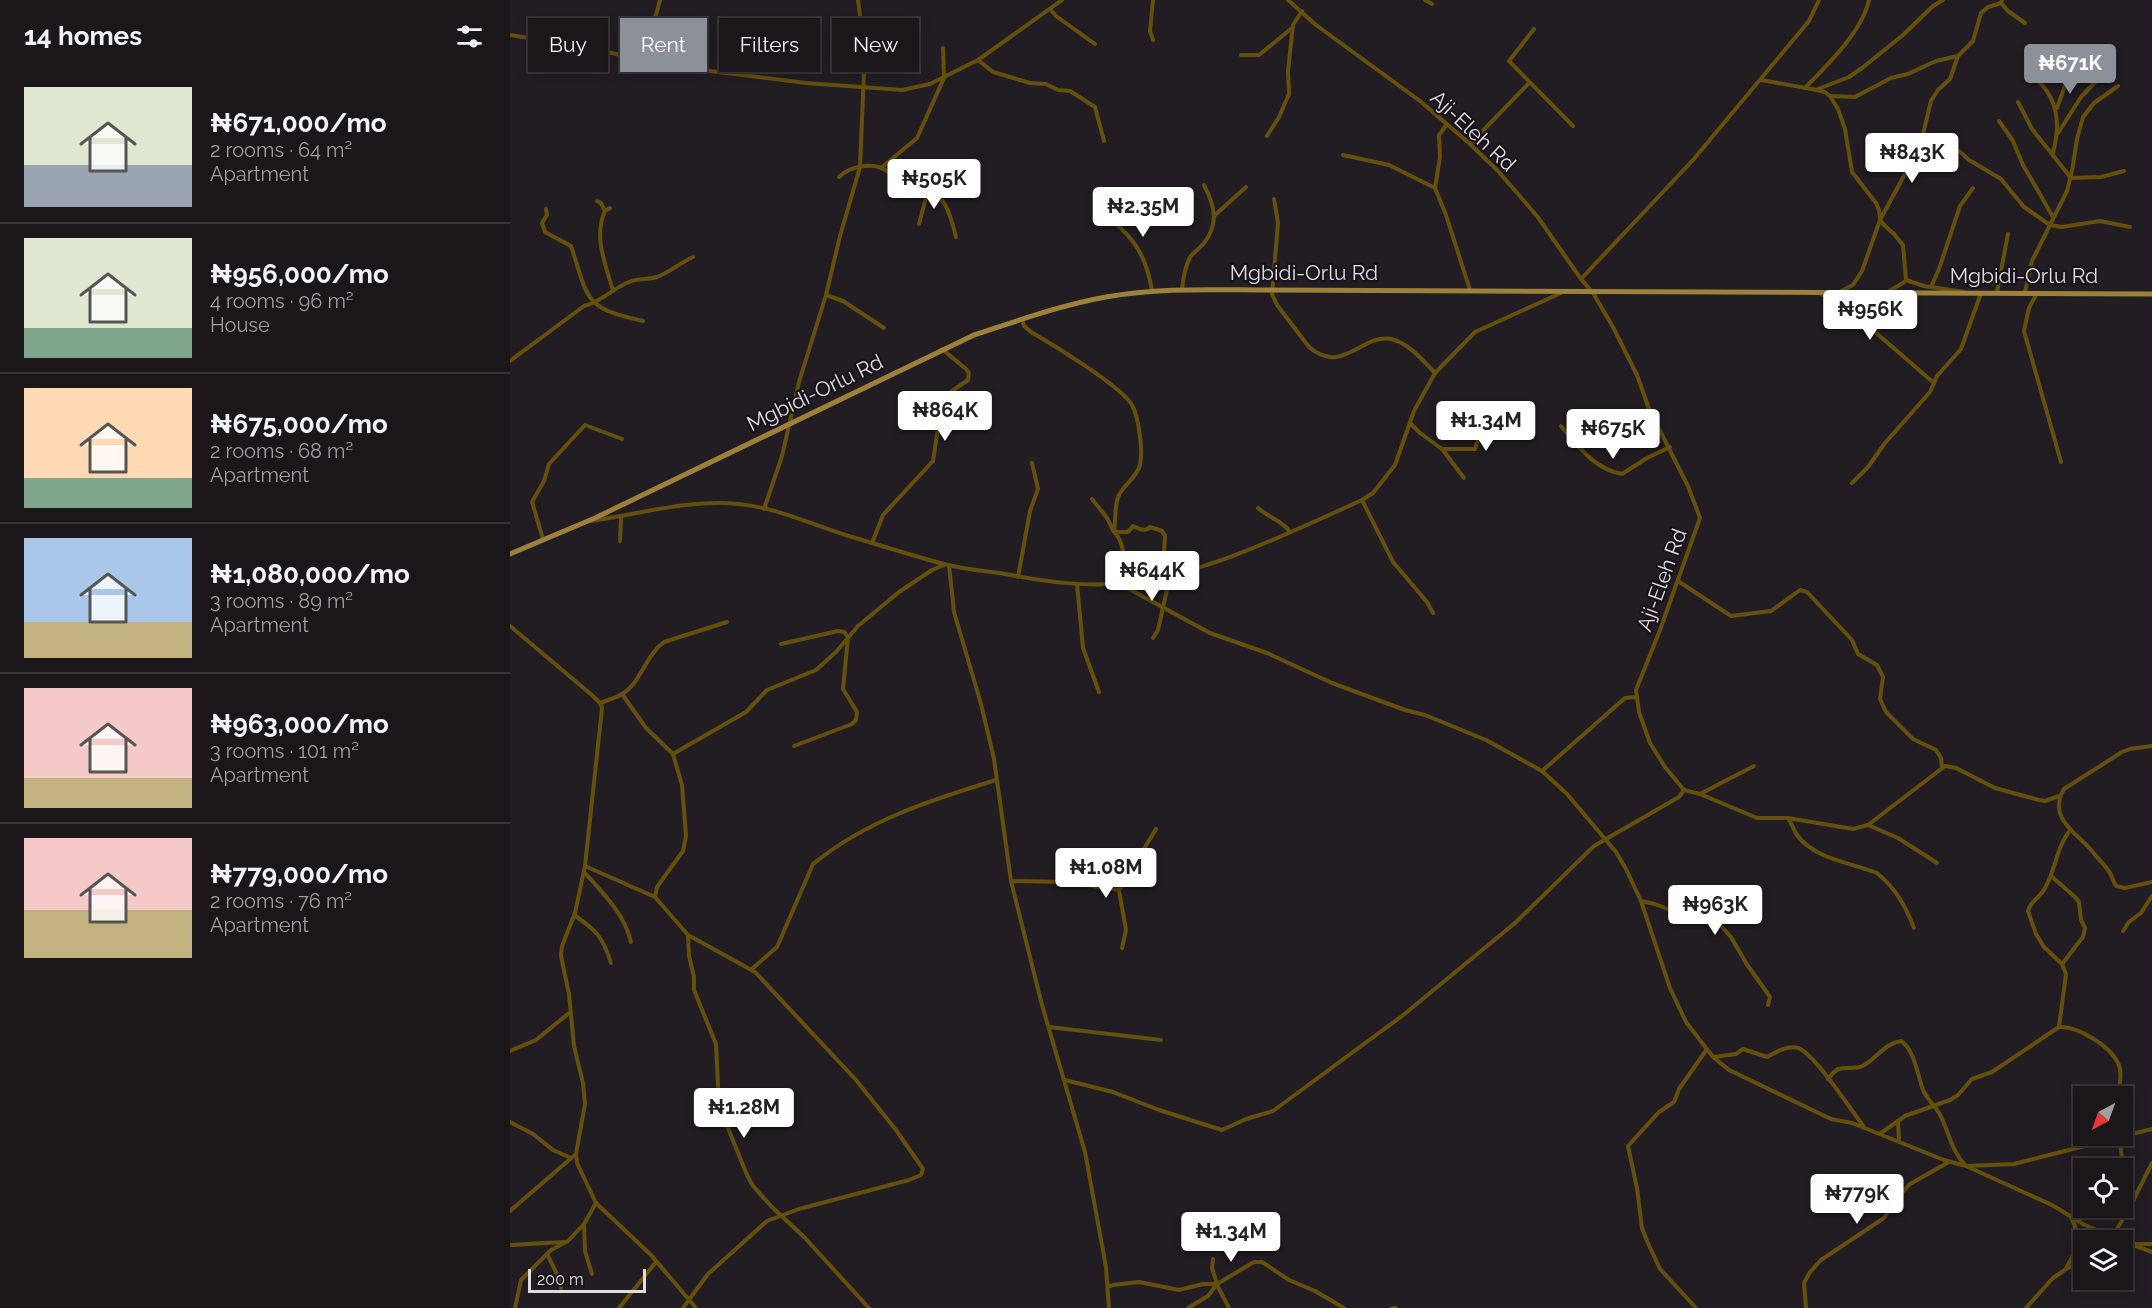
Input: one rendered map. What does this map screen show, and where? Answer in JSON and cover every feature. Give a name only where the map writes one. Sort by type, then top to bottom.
[{"type":"main road","name":"Mgbidi-Orlu Rd","points":[[510,554],[583,523],[974,335],[1022,319],[1106,297],[1182,290],[2152,294]]},
{"type":"street","points":[[655,18],[660,0]]},
{"type":"street","points":[[858,0],[860,18]]},
{"type":"street","points":[[707,70],[806,83],[902,90],[930,84],[978,60],[1062,0]]},
{"type":"street","points":[[1153,0],[1150,31],[1153,40]]},
{"type":"street","name":"Aji-Eleh Rd","points":[[1288,0],[1316,25],[1420,101],[1498,171],[1537,216],[1593,293],[1613,327],[1637,375],[1649,409],[1688,486],[1700,518],[1636,690],[1639,712],[1650,743],[1665,767],[1684,790]]},
{"type":"street","points":[[1425,0],[1432,4]]},
{"type":"street","points":[[1581,279],[1694,160],[1809,21],[1819,0]]},
{"type":"street","points":[[1805,88],[1850,36],[1865,14],[1869,0]]},
{"type":"street","points":[[1816,90],[1862,68],[1895,43],[1933,6],[1943,0]]},
{"type":"street","points":[[1840,291],[1853,285],[1862,271],[1881,220],[1912,161],[1926,127],[1931,101],[1938,90],[1950,79],[1958,56],[1973,41],[1981,13],[1988,7],[2001,2],[2008,11],[2025,23]]},
{"type":"street","points":[[1050,9],[1056,16],[1095,44]]},
{"type":"street","points":[[1241,55],[1259,55],[1293,27],[1302,11]]},
{"type":"street","points":[[1267,136],[1279,117],[1288,94],[1293,27]]},
{"type":"street","points":[[1534,30],[1509,61],[1573,126]]},
{"type":"street","points":[[510,35],[620,56]]},
{"type":"street","points":[[881,168],[917,138],[944,78],[943,48]]},
{"type":"street","points":[[2056,109],[2064,94],[2070,72],[2081,54]]},
{"type":"street","points":[[1830,96],[1855,97],[1891,78],[1908,74],[1936,61],[1958,56]]},
{"type":"street","points":[[978,60],[993,72],[1030,83],[1046,84],[1058,90],[1070,91],[1095,107],[1104,141]]},
{"type":"street","points":[[764,509],[782,456],[799,382],[826,295],[860,167],[864,72]]},
{"type":"street","points":[[2057,134],[2081,97],[2103,74]]},
{"type":"street","points":[[2032,76],[2048,93],[2056,109],[2057,134],[2053,154]]},
{"type":"street","points":[[1760,80],[1825,92],[1830,96],[1838,109],[1845,129],[1852,172],[1876,203],[1881,220],[1903,245],[1906,280]]},
{"type":"street","points":[[1470,144],[1529,83]]},
{"type":"street","points":[[2025,292],[2031,261],[2071,178],[2083,117],[2094,103],[2118,86]]},
{"type":"street","points":[[2018,102],[2032,129],[2071,178]]},
{"type":"street","points":[[1999,121],[2013,141],[2023,165],[2054,217]]},
{"type":"street","points":[[1447,124],[1439,135],[1440,157],[1435,188],[1470,290]]},
{"type":"street","points":[[1959,151],[1969,160],[2001,179],[2024,207],[2050,225],[2062,228],[2100,221],[2130,227]]},
{"type":"street","points":[[1342,155],[1389,165],[1435,188]]},
{"type":"street","points":[[839,177],[849,169],[881,168],[905,189],[921,187],[928,190],[941,198],[950,213],[956,237]]},
{"type":"street","points":[[2071,178],[2101,177],[2124,171]]},
{"type":"street","points":[[1182,290],[1184,275],[1191,256],[1204,243],[1211,231],[1215,215],[1204,185]]},
{"type":"street","points":[[1215,215],[1246,187]]},
{"type":"street","points":[[1931,287],[1959,206],[1972,188]]},
{"type":"street","points":[[919,224],[928,190]]},
{"type":"street","points":[[1274,200],[1278,223],[1271,290],[1277,305],[1309,347],[1316,353],[1336,358],[1378,340],[1394,339],[1410,349],[1436,373]]},
{"type":"street","points":[[597,201],[601,203],[604,211]]},
{"type":"street","points":[[1096,207],[1126,232],[1139,250],[1148,268],[1152,292]]},
{"type":"street","points":[[610,208],[604,211],[600,220],[600,245],[613,291]]},
{"type":"street","points":[[546,209],[547,215],[542,223],[546,232],[571,246],[583,288],[594,304],[606,310],[644,321]]},
{"type":"street","points":[[1997,292],[2008,234]]},
{"type":"street","points":[[510,362],[584,306],[594,304],[630,281],[654,278],[671,271],[693,257]]},
{"type":"street","points":[[1906,280],[1931,287],[1968,292]]},
{"type":"street","points":[[1888,292],[1893,286],[1904,283],[1906,280]]},
{"type":"street","points":[[1811,291],[1837,299],[1934,383]]},
{"type":"street","points":[[1852,483],[1930,392],[1936,376],[1961,349],[1981,292]]},
{"type":"street","points":[[2037,292],[2029,308],[2024,331],[2061,462]]},
{"type":"street","points":[[583,523],[690,503],[740,504],[764,509],[947,565],[1046,582],[1118,584],[1170,576],[1240,553],[1362,500],[1373,493],[1395,465],[1410,423],[1436,373],[1475,332],[1562,293]]},
{"type":"street","points":[[826,295],[843,301],[884,328]]},
{"type":"street","points":[[1022,319],[1024,326],[1031,332],[1112,385],[1132,406],[1138,427],[1140,465],[1119,496],[1114,532]]},
{"type":"street","points":[[872,543],[883,515],[933,461],[942,402],[952,391],[968,381],[969,373],[966,369],[942,349]]},
{"type":"street","points":[[1443,449],[1475,449],[1498,405]]},
{"type":"street","points":[[1410,423],[1420,434],[1443,449],[1464,478]]},
{"type":"street","points":[[543,539],[532,502],[544,481],[549,464],[585,425],[622,440]]},
{"type":"street","points":[[1560,426],[1592,460],[1616,473],[1627,473],[1647,458],[1670,447]]},
{"type":"street","points":[[1018,577],[1030,511],[1038,489],[1032,463]]},
{"type":"street","points":[[1092,499],[1119,537],[1125,564],[1124,583]]},
{"type":"street","points":[[1362,500],[1393,562],[1427,602],[1433,613]]},
{"type":"street","points":[[1258,508],[1269,517],[1286,525],[1290,532]]},
{"type":"street","points":[[620,541],[621,517]]},
{"type":"street","points":[[1114,532],[1128,532],[1133,526],[1139,530],[1147,530],[1150,527],[1162,531],[1165,536],[1160,577]]},
{"type":"street","points":[[673,753],[746,712],[767,690],[816,670],[836,652],[858,626],[899,592],[932,570],[947,565]]},
{"type":"street","points":[[947,565],[954,612],[981,704],[994,759],[1011,881],[1049,1027],[1085,1152],[1106,1267],[1109,1308]]},
{"type":"street","points":[[1153,638],[1158,630],[1170,576]]},
{"type":"street","points":[[1678,581],[1731,616],[1771,611],[1800,590],[1807,592],[1852,640],[1858,654],[1877,665],[1883,677],[1880,699],[1886,712],[1913,739],[1936,750],[1941,758],[1942,768]]},
{"type":"street","points":[[1077,584],[1083,648],[1099,692]]},
{"type":"street","points":[[1118,584],[1210,633],[1266,653],[1332,683],[1486,740],[1542,771],[1567,794],[1607,839],[1626,869],[1641,901],[1670,988],[1686,1022],[1713,1057],[1729,1070],[1831,1119],[1881,1133],[1966,1166],[2044,1201],[2095,1230]]},
{"type":"street","points":[[600,703],[622,694],[633,684],[656,648],[664,642],[727,622]]},
{"type":"street","points":[[510,626],[600,703],[602,708],[585,866],[574,915],[561,956],[569,994],[569,1012],[585,1104],[576,1154],[581,1173],[596,1203],[656,1262],[696,1308]]},
{"type":"street","points":[[781,645],[838,631],[844,632],[848,637],[843,689],[856,712],[856,720],[852,724],[794,746]]},
{"type":"street","points":[[622,694],[646,728],[673,753],[682,785],[686,836],[683,851],[657,887],[655,897]]},
{"type":"street","points":[[1542,771],[1625,698],[1637,697]]},
{"type":"street","points":[[2152,746],[2122,752],[2064,789],[2060,796],[2059,810],[2070,830],[2090,849],[2108,871],[2116,886],[2125,888],[2152,882]]},
{"type":"street","points":[[1700,794],[1754,766]]},
{"type":"street","points":[[1064,1080],[1113,1092],[1159,1110],[1222,1130],[1246,1119],[1273,1111],[1402,1016],[1515,923],[1594,846],[1679,796],[1684,790],[1700,794],[1757,819],[1788,818],[1852,829],[1868,825],[1942,768],[1949,766],[1995,788],[2038,800],[2053,800],[2060,796]]},
{"type":"street","points":[[752,969],[777,947],[813,864],[823,856],[872,825],[922,803],[996,780]]},
{"type":"street","points":[[1788,818],[1798,836],[1821,853],[1877,873],[1902,900],[1914,928]]},
{"type":"street","points":[[1868,825],[1898,838],[1937,863]]},
{"type":"street","points":[[1122,948],[1126,930],[1119,890],[1156,829]]},
{"type":"street","points":[[2059,1027],[2066,974],[2062,964],[2044,947],[2036,934],[2028,911],[2034,900],[2046,888],[2059,848],[2070,830]]},
{"type":"street","points":[[585,866],[655,897],[688,935],[719,954],[752,969],[856,1080],[896,1130],[923,1169],[921,1175],[909,1180],[781,1215],[767,1221],[708,1274],[683,1308]]},
{"type":"street","points":[[584,872],[620,913],[631,942]]},
{"type":"street","points":[[2051,876],[2079,902],[2081,920],[2085,928],[2084,937],[2062,964]]},
{"type":"street","points":[[1011,881],[1065,882],[1119,890]]},
{"type":"street","points":[[2123,931],[2129,922],[2141,913],[2152,896]]},
{"type":"street","points":[[1641,901],[1721,926],[1731,937],[1770,997],[1768,1005]]},
{"type":"street","points":[[574,915],[595,929],[607,950],[611,963]]},
{"type":"street","points":[[688,935],[694,990],[716,1044],[719,1106],[753,1186],[836,1270],[868,1308]]},
{"type":"street","points":[[510,1051],[536,1040],[569,1012]]},
{"type":"street","points":[[1049,1027],[1161,1040]]},
{"type":"street","points":[[1881,1133],[1898,1120],[1959,1095],[1972,1079],[1992,1072],[2059,1027],[2068,1028],[2107,1048],[2119,1064],[2118,1086]]},
{"type":"street","points":[[1828,1079],[1838,1070],[1858,1068],[1866,1064],[1885,1048],[1901,1041],[1908,1047],[1923,1090],[1938,1112],[1960,1161],[1966,1166],[2014,1164],[2083,1146]]},
{"type":"street","points":[[1713,1057],[1736,1054],[1743,1049],[1767,1057],[1782,1049],[1798,1048],[1812,1058],[1864,1128]]},
{"type":"street","points":[[1696,1308],[1660,1269],[1647,1241],[1642,1228],[1637,1188],[1628,1146],[1659,1112],[1674,1102],[1679,1089],[1707,1049]]},
{"type":"street","points":[[1898,1120],[1899,1141]]},
{"type":"street","points":[[510,1122],[533,1134],[553,1150],[571,1158]]},
{"type":"street","points":[[2133,1134],[2152,1129]]},
{"type":"street","points":[[510,1211],[576,1154]]},
{"type":"street","points":[[1806,1308],[1804,1283],[1821,1260],[1884,1218],[1910,1184],[1949,1161]]},
{"type":"street","points":[[2133,1201],[2152,1163]]},
{"type":"street","points":[[514,1308],[521,1280],[547,1254],[568,1241],[584,1224],[596,1203]]},
{"type":"street","points":[[2066,1269],[2078,1242],[2077,1230],[2070,1216]]},
{"type":"street","points":[[584,1224],[585,1251],[592,1274]]},
{"type":"street","points":[[510,1245],[568,1241]]},
{"type":"street","points":[[2133,1244],[2152,1244]]},
{"type":"street","points":[[2133,1245],[2152,1252]]},
{"type":"street","points":[[547,1254],[561,1282],[561,1288]]},
{"type":"street","points":[[1213,1259],[1212,1268],[1217,1284],[1229,1308]]},
{"type":"street","points":[[619,1308],[656,1262]]},
{"type":"street","points":[[1188,1308],[1209,1296],[1217,1284],[1254,1262],[1260,1262],[1288,1280],[1315,1291],[1344,1308]]},
{"type":"street","points":[[2026,1308],[2053,1278],[2073,1266]]},
{"type":"street","points":[[1108,1287],[1139,1282],[1179,1290],[1203,1284],[1217,1284]]}]
